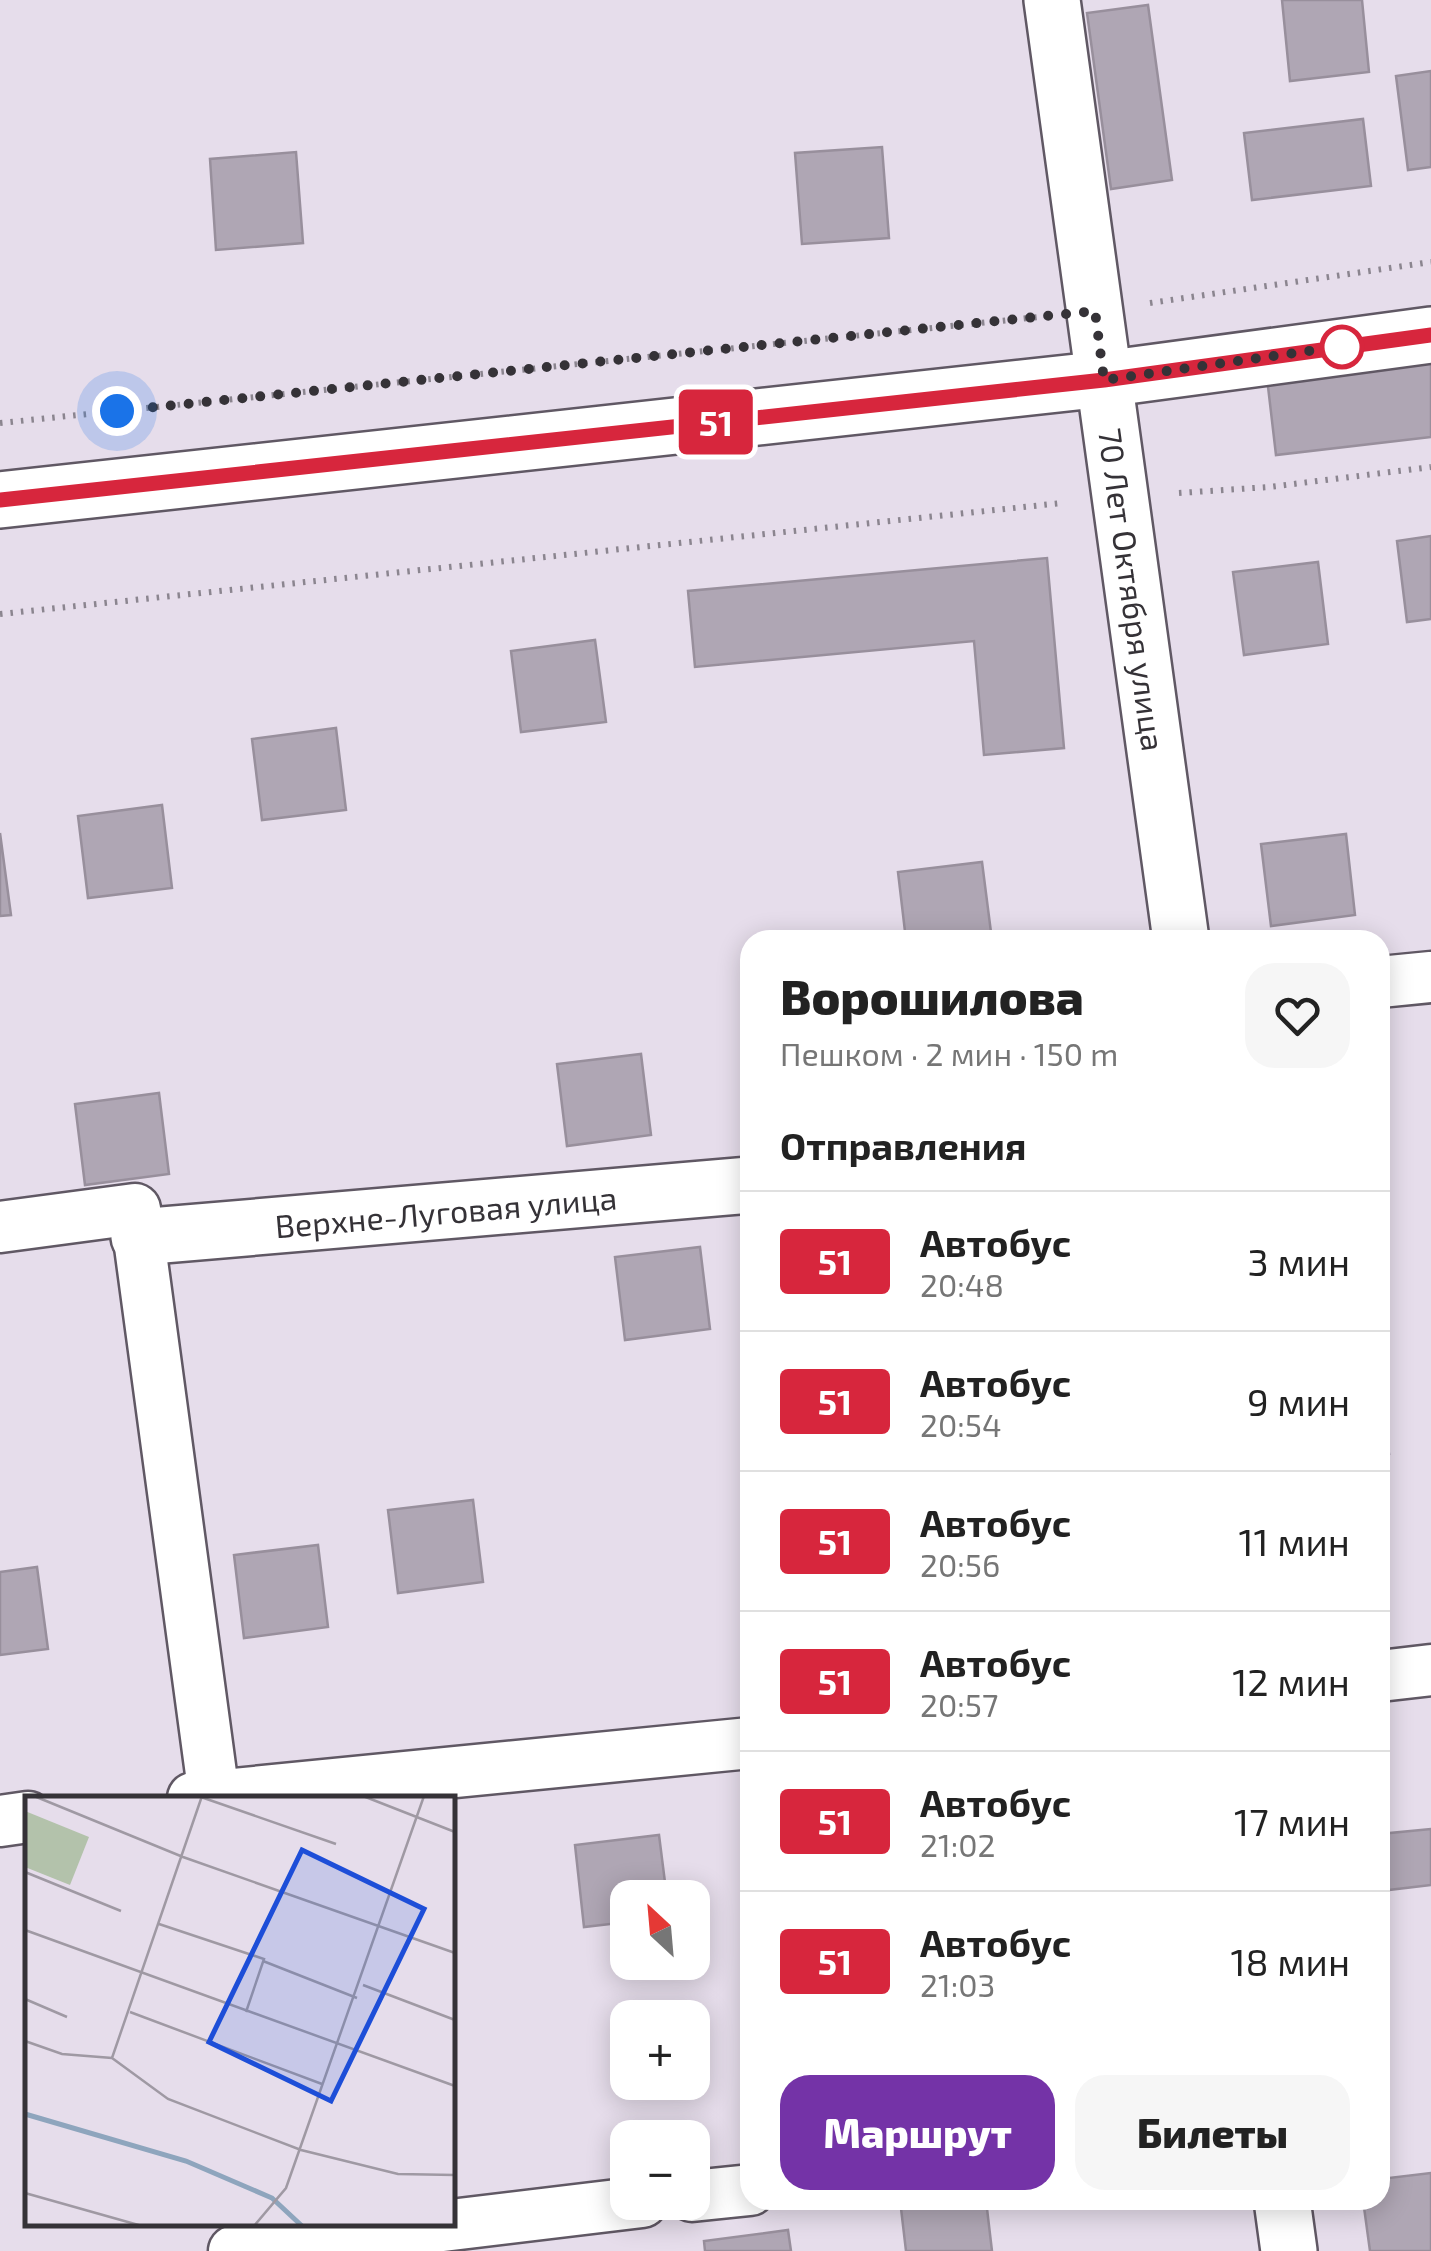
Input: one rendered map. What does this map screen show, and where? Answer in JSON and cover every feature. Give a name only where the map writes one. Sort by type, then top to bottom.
[{"type":"street","name":"70 Лет Октября улица","points":[[1052,0],[1180,930]]},
{"type":"street","points":[[0,500],[1104,380],[1431,335]]},
{"type":"street","points":[[1390,981],[1431,977]]},
{"type":"street","name":"Верхне-Луговая улица","points":[[0,1227],[137,1223],[740,1185]]},
{"type":"street","points":[[137,1223],[204,1796]]},
{"type":"street","points":[[1390,1675],[1431,1670]]},
{"type":"street","points":[[214,1796],[740,1743]]},
{"type":"street","points":[[0,1820],[25,1818]]},
{"type":"street","points":[[710,2194],[740,2191]]},
{"type":"street","points":[[455,2224],[610,2206]]},
{"type":"street","points":[[1284,2210],[1290,2251]]},
{"type":"street","points":[[234,2251],[442,2226]]},
{"type":"path","points":[[0,423],[1095,311],[1431,262]]},
{"type":"path","points":[[0,614],[1120,497],[1269,487],[1431,466]]},
{"type":"building","points":[[1282,0],[1362,0],[1369,72],[1290,81]]},
{"type":"building","points":[[1148,5],[1172,180],[1111,189],[1087,13]]},
{"type":"building","points":[[1431,71],[1431,167],[1408,170],[1396,76]]},
{"type":"building","points":[[1363,119],[1371,186],[1252,200],[1244,133]]},
{"type":"building","points":[[882,147],[889,238],[802,244],[795,153]]},
{"type":"building","points":[[296,152],[303,243],[216,250],[210,159]]},
{"type":"building","points":[[1431,358],[1431,437],[1276,455],[1267,378]]},
{"type":"building","points":[[1431,536],[1431,619],[1407,622],[1397,541]]},
{"type":"building","points":[[1047,558],[1064,748],[984,755],[974,641],[695,667],[688,591]]},
{"type":"building","points":[[1318,562],[1328,644],[1244,655],[1233,572]]},
{"type":"building","points":[[595,640],[606,722],[521,732],[511,651]]},
{"type":"building","points":[[336,728],[346,810],[262,820],[252,739]]},
{"type":"building","points":[[162,805],[172,888],[88,898],[78,816]]},
{"type":"building","points":[[0,833],[11,915],[0,916]]},
{"type":"building","points":[[1346,834],[1355,915],[1271,926],[1261,844]]},
{"type":"building","points":[[982,862],[991,930],[905,930],[898,872]]},
{"type":"building","points":[[641,1054],[651,1135],[567,1146],[557,1064]]},
{"type":"building","points":[[159,1093],[169,1174],[85,1185],[75,1104]]},
{"type":"building","points":[[700,1247],[710,1329],[625,1340],[615,1257]]},
{"type":"building","points":[[473,1500],[483,1582],[398,1593],[388,1510]]},
{"type":"building","points":[[318,1545],[328,1627],[244,1638],[234,1555]]},
{"type":"building","points":[[37,1567],[48,1649],[0,1655],[0,1572]]},
{"type":"building","points":[[1431,1829],[1431,1885],[1390,1890],[1390,1833]]},
{"type":"building","points":[[659,1835],[665,1880],[610,1880],[610,1924],[584,1927],[575,1845]]},
{"type":"building","points":[[1431,2173],[1431,2251],[1370,2251],[1364,2210],[1390,2210],[1390,2178]]},
{"type":"building","points":[[901,2210],[987,2210],[992,2251],[906,2251]]},
{"type":"building","points":[[788,2230],[791,2251],[705,2251],[704,2241]]},
{"type":"bus line","name":"51","points":[[0,500],[1104,380],[1431,335]]},
{"type":"route","points":[[117,411],[1095,311],[1104,380],[1358,344],[1342,347]]}]
